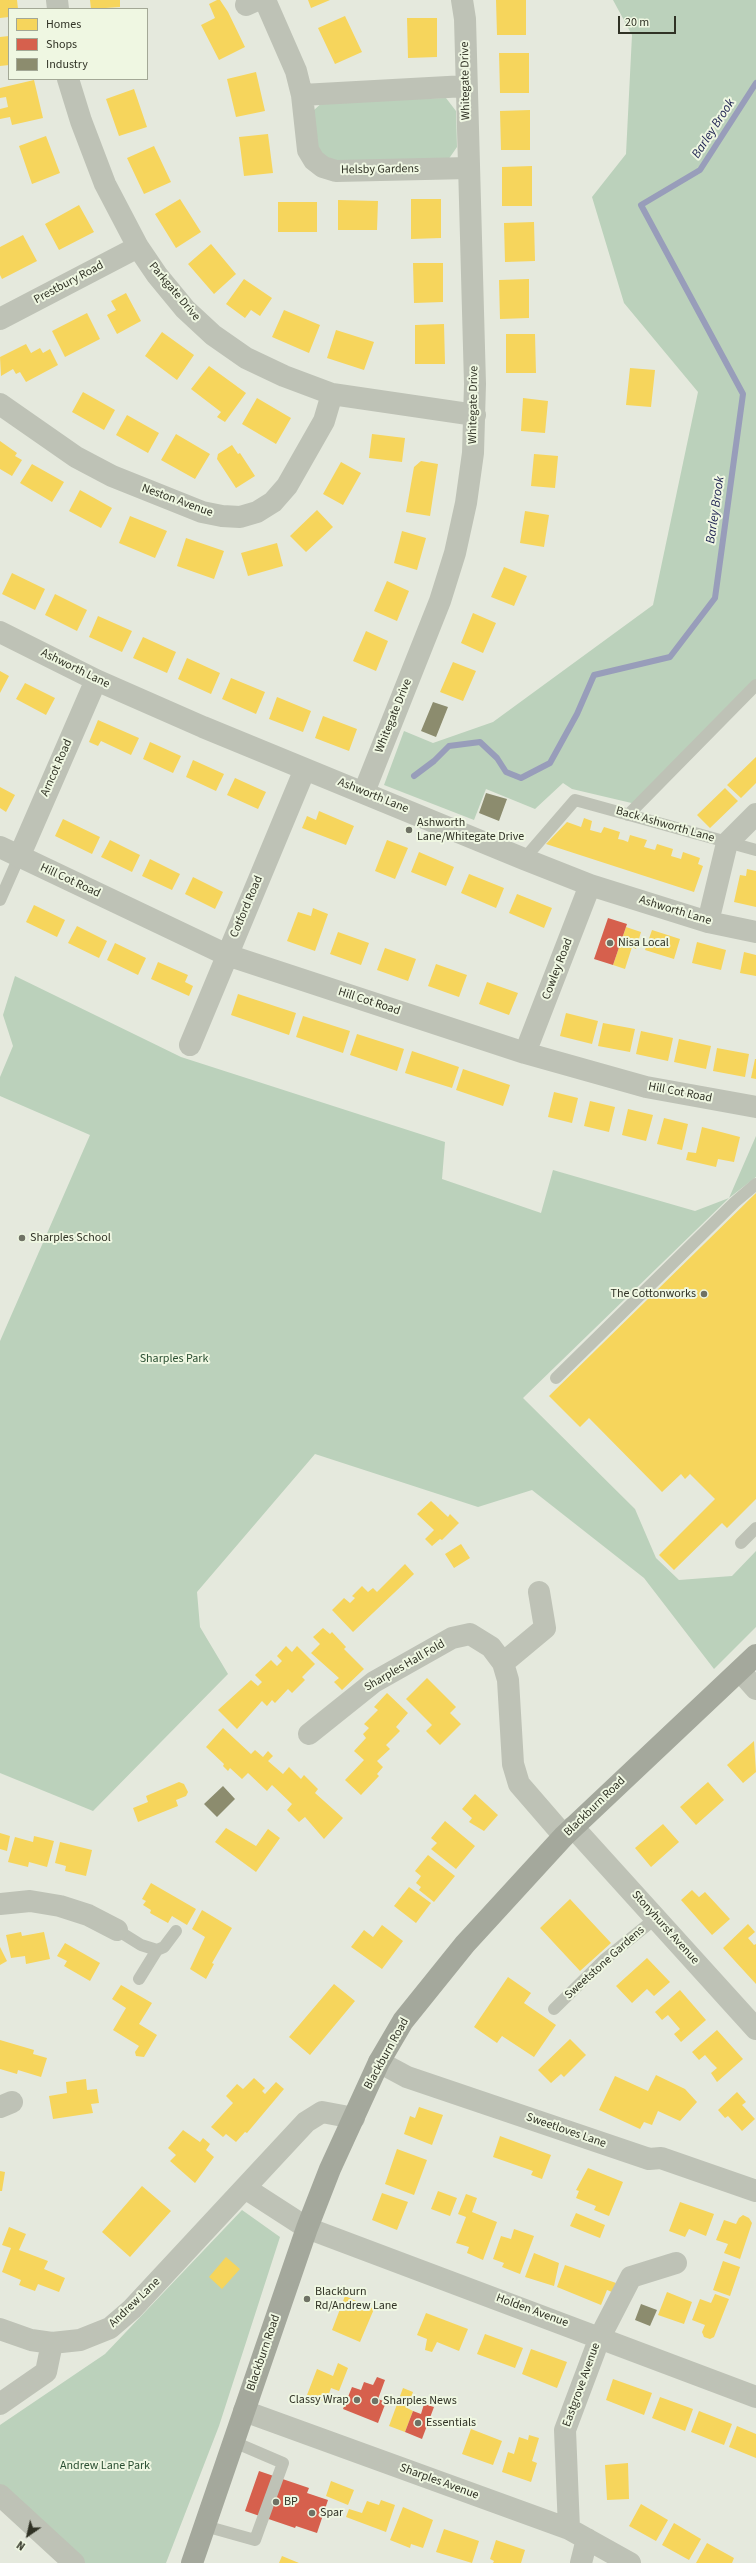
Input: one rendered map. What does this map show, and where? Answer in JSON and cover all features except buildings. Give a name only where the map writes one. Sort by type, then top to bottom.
[{"type":"highway","name":"Blackburn Road","points":[[192,2563],[307,2228],[330,2169],[379,2062],[403,2022],[431,1984],[502,1901],[569,1831],[756,1655]]},
{"type":"street","name":"Whitegate Drive","points":[[364,792],[440,601],[455,553],[466,503],[475,415],[465,18],[462,0]]},
{"type":"street","name":"Helsby Gardens","points":[[256,2],[296,71],[302,95],[308,150],[314,160],[324,167],[336,171],[469,168]]},
{"type":"street","name":"Parkgate Drive","points":[[68,80],[81,121],[104,184],[138,247],[157,275],[185,309],[212,335],[259,364],[332,394],[475,415]]},
{"type":"street","points":[[302,95],[466,86]]},
{"type":"street","name":"Prestbury Road","points":[[0,319],[138,247]]},
{"type":"street","name":"Neston Avenue","points":[[0,404],[76,457],[112,476],[202,512],[222,516],[240,517],[257,512],[273,502],[287,486],[324,421],[332,394]]},
{"type":"street","name":"Ashworth Lane","points":[[0,632],[96,680],[203,727],[524,859],[590,885],[708,922],[756,932]]},
{"type":"street","name":"Arncot Road","points":[[9,852],[96,680]]},
{"type":"street","name":"Cotford Road","points":[[190,1045],[305,769]]},
{"type":"street","points":[[708,922],[727,843],[756,814]]},
{"type":"street","name":"Hill Cot Road","points":[[9,852],[227,955],[525,1054],[646,1087],[756,1107]]},
{"type":"street","name":"Cowley Road","points":[[525,1054],[590,885]]},
{"type":"street","points":[[503,1663],[545,1628],[540,1592]]},
{"type":"street","name":"Sharples Hall Fold","points":[[308,1735],[374,1682],[452,1638],[470,1634],[491,1647],[503,1663],[508,1680],[513,1764],[519,1784],[569,1831]]},
{"type":"street","points":[[740,1671],[756,1689]]},
{"type":"street","name":"Stonyhurst Avenue","points":[[569,1831],[656,1918],[756,2029]]},
{"type":"street","points":[[0,1904],[30,1901],[60,1906],[88,1915],[117,1930]]},
{"type":"street","name":"Sweetloves Lane","points":[[379,2062],[407,2078],[649,2158],[661,2158],[756,2191]]},
{"type":"street","name":"Andrew Lane","points":[[0,2329],[31,2340],[52,2343],[95,2336],[121,2320],[313,2116],[322,2112],[354,2118]]},
{"type":"street","points":[[244,2188],[307,2228]]},
{"type":"street","name":"Holden Avenue","points":[[307,2228],[600,2337],[756,2397]]},
{"type":"street","name":"Eastgrove Avenue","points":[[582,2563],[565,2430],[600,2337],[631,2277],[676,2263]]},
{"type":"street","points":[[0,2404],[46,2372],[52,2343]]},
{"type":"street","name":"Sharples Avenue","points":[[244,2411],[578,2534],[630,2563]]},
{"type":"street","points":[[0,2495],[74,2563]]},
{"type":"lane","points":[[628,815],[756,685]]},
{"type":"lane","name":"Back Ashworth Lane","points":[[524,859],[575,800],[756,850]]},
{"type":"lane","points":[[0,900],[9,852]]},
{"type":"lane","points":[[556,1378],[735,1202],[756,1184]]},
{"type":"lane","points":[[741,1543],[756,1528]]},
{"type":"lane","name":"Sweetstone Gardens","points":[[554,2009],[604,1960],[656,1918]]},
{"type":"lane","points":[[117,1930],[141,1945],[157,1950]]},
{"type":"lane","points":[[139,1979],[157,1950],[164,1947],[176,1931]]},
{"type":"lane","points":[[205,2526],[255,2540],[282,2463],[234,2442]]},
{"type":"green space","points":[[613,0],[756,0],[756,689],[640,805],[572,789],[563,783],[535,809],[486,789],[474,820],[384,785],[404,731],[433,743],[493,722],[653,605],[698,392],[624,303],[592,197],[626,154],[632,35]]},
{"type":"green space","points":[[446,98],[456,111],[457,147],[448,160],[337,163],[326,159],[315,147],[314,110],[324,101]]},
{"type":"green space","name":"Sharples Park","points":[[15,976],[181,1057],[445,1142],[442,1179],[541,1213],[553,1170],[695,1211],[729,1198],[523,1398],[635,1509],[656,1558],[679,1580],[732,1576],[756,1551],[756,1627],[714,1669],[644,1578],[532,1490],[478,1507],[315,1454],[197,1592],[200,1627],[228,1674],[93,1811],[0,1773],[0,1341],[90,1135],[0,1096],[0,1077],[13,1046],[3,1015]]},
{"type":"green space","points":[[756,1136],[756,1177],[729,1198]]},
{"type":"green space","name":"Andrew Lane Park","points":[[242,2210],[280,2237],[219,2426],[166,2563],[73,2563],[0,2495],[0,2425],[105,2354]]},
{"type":"waterway","name":"Barley Brook","points":[[414,776],[434,761],[449,746],[480,742],[497,758],[506,772],[521,778],[550,763],[577,714],[594,675],[670,657],[715,598],[743,394],[641,205],[700,170],[756,83]]},
{"type":"place","name":"Ashworth Lane/Whitegate Drive","points":[[409,830]]},
{"type":"place","name":"Nisa Local","points":[[610,943]]},
{"type":"place","name":"Sharples School","points":[[22,1238]]},
{"type":"place","name":"The Cottonworks","points":[[704,1294]]},
{"type":"place","name":"Blackburn Rd/Andrew Lane","points":[[307,2299]]},
{"type":"place","name":"Classy Wrap","points":[[357,2400]]},
{"type":"place","name":"Sharples News","points":[[375,2401]]},
{"type":"place","name":"Essentials","points":[[418,2423]]},
{"type":"place","name":"BP","points":[[276,2502]]},
{"type":"place","name":"Spar","points":[[312,2513]]}]
